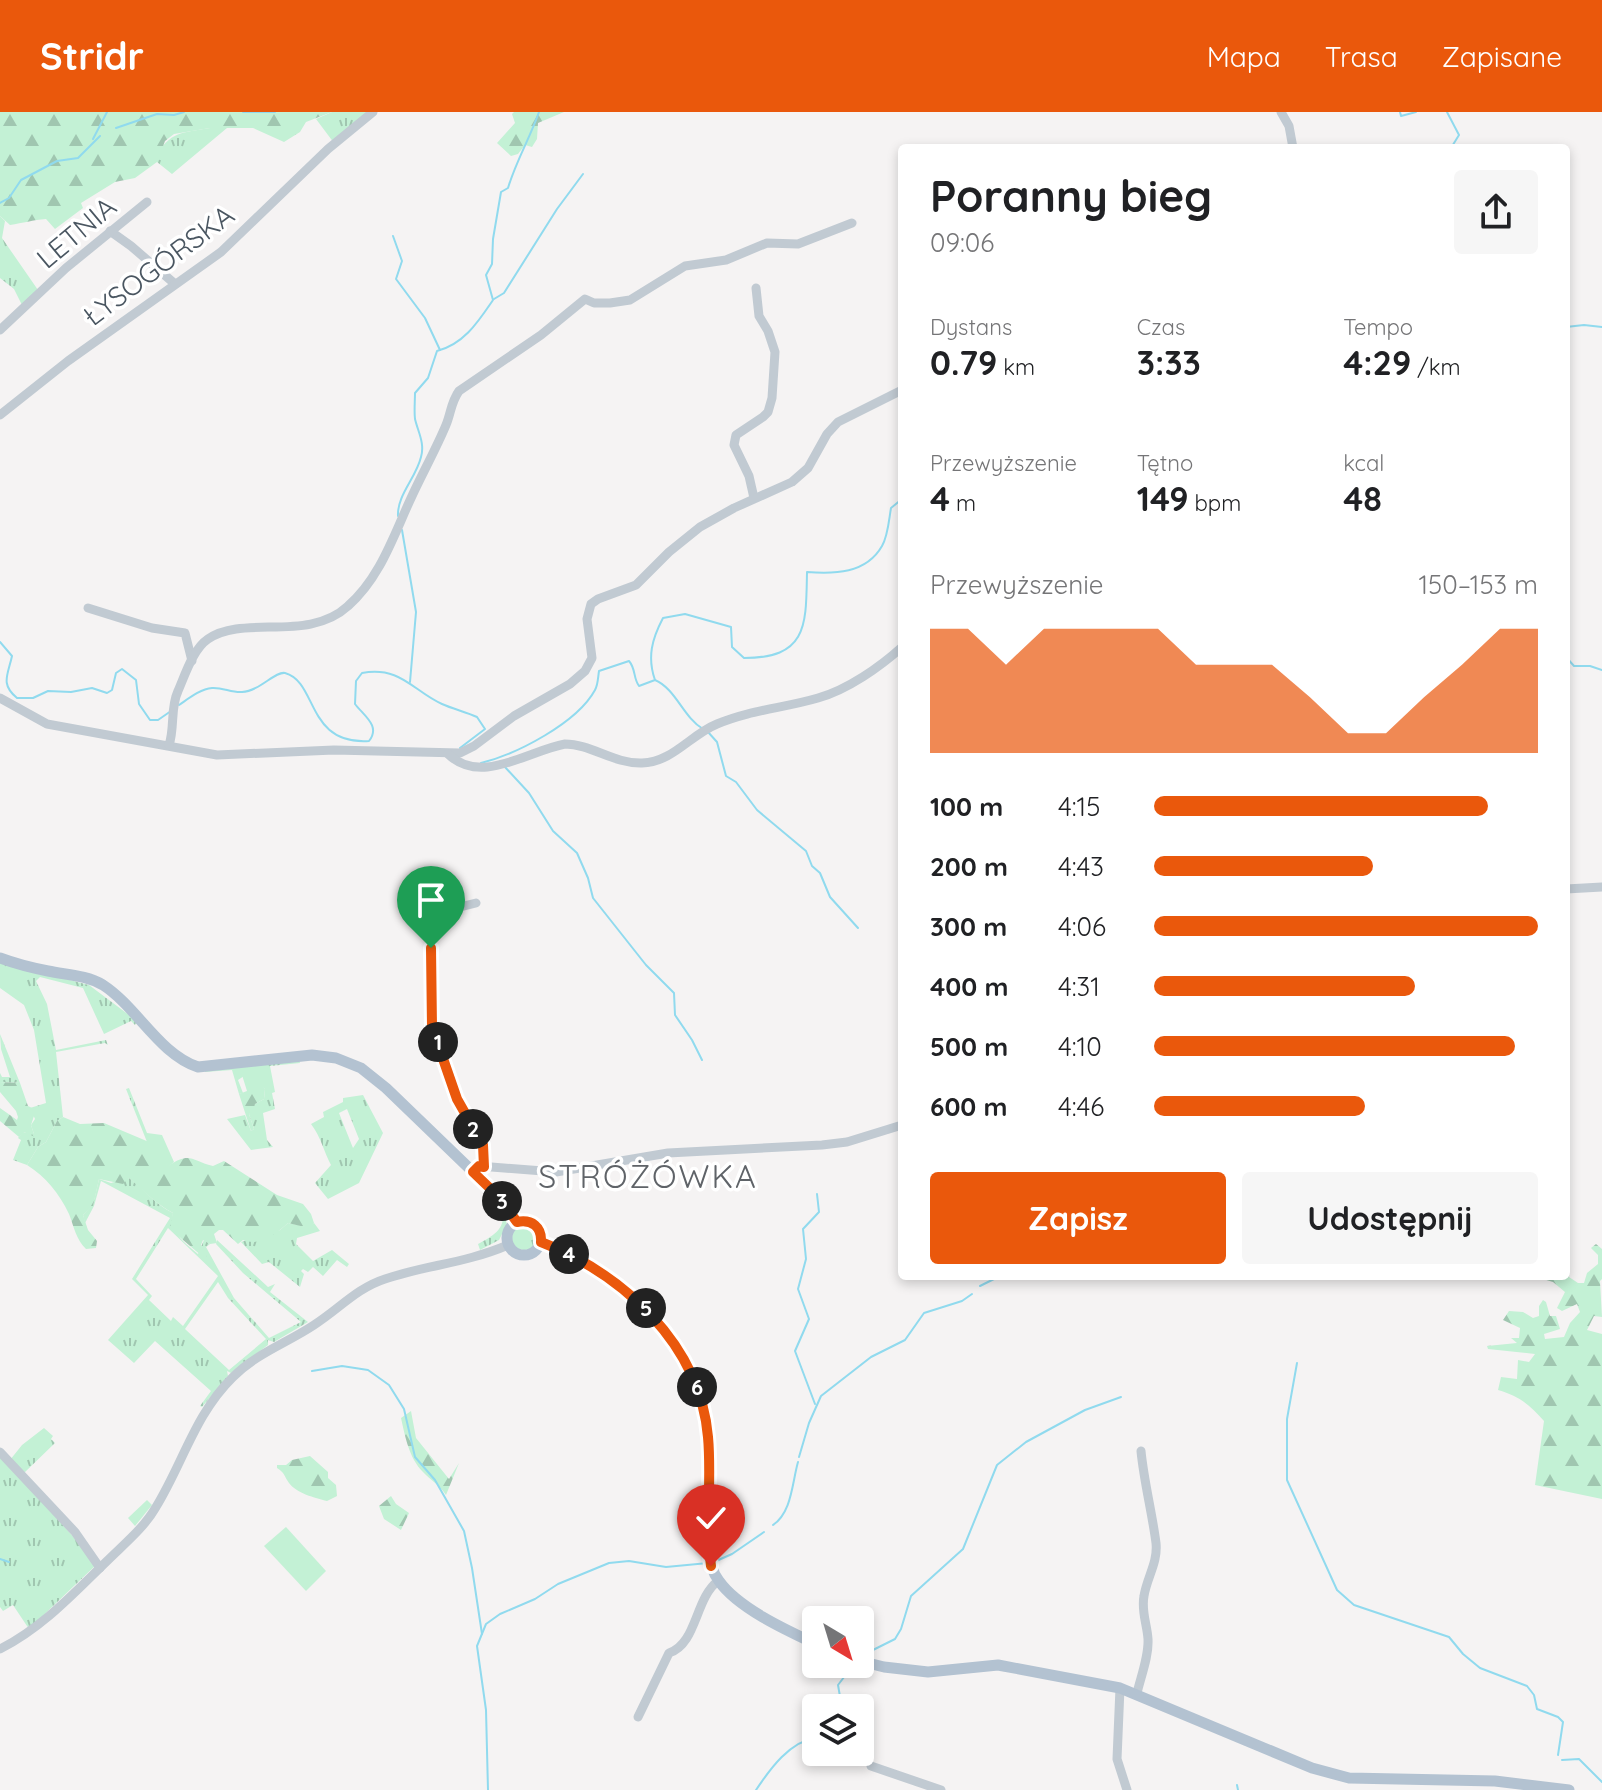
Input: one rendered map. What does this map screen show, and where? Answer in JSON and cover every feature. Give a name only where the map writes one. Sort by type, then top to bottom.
[{"type":"main road","points":[[0,958],[98,982],[115,994],[181,1058],[193,1065],[213,1067],[302,1055],[346,1061],[381,1083],[478,1169],[517,1222]]},
{"type":"main road","points":[[523,1221],[535,1225],[541,1242],[537,1249],[525,1255],[518,1254],[508,1245],[508,1232],[517,1222],[523,1221]]},
{"type":"main road","points":[[541,1242],[580,1259],[629,1293],[658,1321],[680,1354],[698,1391],[706,1417],[711,1562],[718,1581],[763,1616],[802,1637]]},
{"type":"main road","points":[[874,1664],[904,1671],[928,1672],[998,1665],[1120,1688],[1328,1774],[1371,1780],[1509,1781],[1569,1790]]},
{"type":"street","name":"ŁYSOGÓRSKA","points":[[0,415],[68,361],[239,236],[328,149],[373,112]]},
{"type":"street","points":[[1281,112],[1289,126],[1292,144]]},
{"type":"street","name":"LETNIA","points":[[0,330],[66,268],[147,202]]},
{"type":"street","points":[[169,745],[174,702],[192,661],[207,640],[223,632],[296,627],[340,613],[355,598],[390,549],[459,391],[541,335],[585,299],[594,303],[630,300],[685,266],[726,260],[767,243],[798,244],[852,223]]},
{"type":"street","points":[[110,231],[175,284]]},
{"type":"street","points":[[754,498],[749,476],[734,445],[736,435],[768,412],[772,398],[775,352],[759,316],[756,288]]},
{"type":"street","points":[[0,698],[47,724],[217,755],[334,750],[463,752],[514,716],[570,684],[585,671],[592,658],[587,619],[591,604],[636,585],[690,534],[801,476],[838,422],[898,392]]},
{"type":"street","points":[[88,608],[152,628],[185,633],[192,661]]},
{"type":"street","points":[[448,754],[466,768],[477,769],[557,746],[576,744],[609,758],[642,763],[667,758],[705,730],[765,709],[823,697],[869,671],[898,650]]},
{"type":"street","points":[[1570,889],[1602,887]]},
{"type":"street","points":[[476,903],[456,908],[436,924],[431,948],[430,1006],[432,1027],[457,1099],[483,1145],[478,1169],[556,1172],[668,1153],[822,1145],[847,1142],[898,1126]]},
{"type":"street","points":[[0,1649],[37,1627],[100,1568],[155,1509],[204,1412],[247,1364],[314,1325],[352,1295],[374,1284],[451,1265],[508,1245]]},
{"type":"street","points":[[1137,1693],[1148,1648],[1144,1595],[1156,1562],[1156,1544],[1141,1451]]},
{"type":"street","points":[[0,1452],[75,1532],[100,1568]]},
{"type":"street","points":[[638,1717],[669,1653],[683,1644],[701,1606],[718,1581]]},
{"type":"street","points":[[1120,1688],[1117,1759],[1127,1790]]},
{"type":"street","points":[[871,1766],[941,1790]]},
{"type":"green space","points":[[0,112],[332,112],[306,122],[300,132],[284,142],[253,128],[210,128],[174,134],[165,141],[157,162],[135,178],[115,182],[81,203],[83,208],[55,229],[46,219],[10,225],[0,216]]},
{"type":"green space","points":[[332,112],[371,112],[334,143],[316,119]]},
{"type":"green space","points":[[514,112],[564,112],[538,123],[537,139],[532,147],[525,145],[518,154],[511,156],[497,143],[515,123]]},
{"type":"green space","points":[[210,128],[227,128],[172,174],[157,162],[150,163],[174,136]]},
{"type":"green space","points":[[0,216],[5,221],[2,238],[38,290],[22,305],[14,289],[0,278]]},
{"type":"green space","points":[[0,962],[89,985],[137,1021],[135,1025],[131,1021],[104,1034],[83,988],[40,977],[36,981],[47,1004],[56,1050],[106,1040],[108,1045],[56,1052],[63,1117],[27,1165],[13,1160],[21,1140],[18,1138],[23,1132],[34,1134],[31,1125],[35,1119],[30,1108],[46,1103],[34,1030],[24,1005],[0,988]]},
{"type":"green space","points":[[0,1034],[20,1083],[0,1082],[0,1073],[2,1077],[10,1077],[1,1049]]},
{"type":"green space","points":[[299,1060],[300,1063],[270,1066],[275,1109],[263,1113],[267,1140],[273,1147],[251,1150],[227,1119],[245,1115],[251,1131],[254,1129],[249,1114],[255,1104],[264,1099],[265,1089],[247,1074],[238,1080],[243,1093],[239,1094],[232,1070],[205,1070]]},
{"type":"green space","points":[[250,1070],[265,1089],[264,1099],[255,1104],[249,1114],[254,1129],[251,1131],[239,1094],[247,1091],[242,1075]]},
{"type":"green space","points":[[0,1082],[20,1083],[28,1106],[36,1110],[31,1125],[35,1137],[24,1132],[19,1137],[0,1121],[0,1108],[17,1120],[18,1117],[0,1092]]},
{"type":"green space","points":[[129,1088],[147,1133],[162,1135],[174,1162],[168,1167],[147,1142],[126,1089]]},
{"type":"green space","points":[[363,1095],[383,1133],[359,1183],[328,1199],[315,1183],[331,1165],[311,1124],[324,1117],[323,1112],[343,1102],[343,1098]],"holes":[[[347,1109],[359,1139],[353,1148],[339,1113]]]},
{"type":"green space","points":[[63,1117],[80,1124],[104,1123],[149,1142],[168,1166],[187,1158],[213,1166],[224,1161],[277,1195],[303,1204],[314,1223],[309,1228],[288,1223],[267,1238],[255,1242],[243,1240],[238,1244],[219,1230],[214,1234],[217,1243],[210,1244],[203,1240],[201,1245],[207,1256],[203,1257],[176,1234],[170,1225],[173,1213],[129,1178],[123,1184],[99,1179],[93,1206],[83,1215],[88,1230],[97,1241],[96,1248],[86,1249],[56,1192],[27,1165]]},
{"type":"green space","points":[[129,1178],[173,1213],[176,1232],[198,1254],[204,1240],[210,1244],[206,1247],[234,1298],[269,1338],[301,1322],[243,1273],[216,1244],[217,1240],[268,1287],[275,1284],[270,1292],[308,1322],[274,1342],[268,1340],[268,1345],[231,1373],[227,1371],[228,1376],[202,1407],[211,1391],[155,1341],[134,1363],[108,1340],[148,1295],[132,1279],[170,1218],[101,1181],[94,1206],[85,1223],[83,1215],[93,1205],[99,1179],[111,1183]],"holes":[[[168,1228],[218,1276],[183,1326],[173,1317],[171,1321],[149,1300],[152,1296],[136,1279]],[[218,1282],[228,1298],[266,1339],[229,1370],[185,1329]]]},
{"type":"green space","points":[[502,1211],[507,1224],[499,1240],[480,1250],[478,1244],[500,1228]]},
{"type":"green space","points":[[288,1223],[308,1227],[314,1223],[320,1231],[297,1238],[296,1244],[313,1261],[332,1250],[349,1264],[347,1267],[337,1260],[323,1276],[313,1267],[308,1272],[303,1269],[300,1287],[269,1262],[262,1264],[241,1242],[280,1230]]},
{"type":"green space","points":[[524,1226],[535,1233],[536,1238],[529,1249],[524,1250],[513,1243],[512,1238],[519,1227]]},
{"type":"green space","points":[[1596,1244],[1602,1249],[1602,1317],[1594,1316],[1587,1330],[1602,1334],[1602,1499],[1535,1485],[1544,1421],[1524,1402],[1498,1390],[1501,1377],[1517,1379],[1518,1360],[1529,1362],[1535,1354],[1488,1349],[1487,1346],[1517,1343],[1511,1338],[1519,1338],[1520,1328],[1503,1320],[1509,1311],[1523,1312],[1533,1318],[1539,1316],[1539,1306],[1543,1300],[1550,1316],[1556,1316],[1560,1329],[1544,1334],[1545,1339],[1564,1337],[1570,1323],[1580,1312],[1577,1304],[1562,1311],[1557,1308],[1565,1292],[1546,1280],[1570,1278],[1584,1283],[1587,1273],[1598,1264],[1598,1255],[1591,1248]]},
{"type":"green space","points":[[411,1411],[416,1438],[449,1479],[459,1463],[446,1495],[418,1466],[411,1454],[401,1418]]},
{"type":"green space","points":[[44,1428],[53,1436],[51,1439],[55,1443],[24,1473],[10,1460],[22,1445]]},
{"type":"green space","points":[[0,1453],[97,1564],[29,1629],[13,1605],[3,1611],[0,1607]]},
{"type":"green space","points":[[310,1456],[328,1472],[328,1478],[336,1485],[337,1496],[327,1501],[301,1492],[292,1487],[277,1468],[277,1465]]},
{"type":"green space","points":[[391,1496],[409,1513],[401,1530],[384,1519],[379,1506]]},
{"type":"green space","points":[[147,1500],[152,1505],[135,1526],[128,1518]]},
{"type":"green space","points":[[286,1527],[326,1571],[306,1591],[264,1546]]},
{"type":"waterway","points":[[93,139],[107,112]]},
{"type":"waterway","points":[[116,128],[157,114],[184,112]]},
{"type":"waterway","points":[[243,112],[275,112]]},
{"type":"waterway","points":[[398,516],[400,501],[419,465],[422,452],[415,419],[415,393],[428,378],[437,351],[463,338],[493,300],[486,275],[492,264],[501,192],[508,188],[539,112]]},
{"type":"waterway","points":[[1400,112],[1401,116],[1416,112]]},
{"type":"waterway","points":[[1447,112],[1459,135],[1453,144]]},
{"type":"waterway","points":[[0,203],[9,198],[21,180],[57,161],[78,158],[100,136]]},
{"type":"waterway","points":[[494,299],[504,293],[583,174]]},
{"type":"waterway","points":[[393,236],[402,261],[396,279],[425,318],[440,350]]},
{"type":"waterway","points":[[1570,327],[1602,327]]},
{"type":"waterway","points":[[481,763],[528,745],[561,725],[575,714],[596,688],[599,671],[629,661],[639,686],[655,680],[651,664],[652,648],[663,618],[685,614],[731,627],[732,647],[744,658],[781,652],[792,645],[804,623],[807,572],[838,572],[867,562],[884,542],[891,508],[898,502]]},
{"type":"waterway","points":[[402,530],[416,612],[410,682]]},
{"type":"waterway","points":[[0,642],[12,656],[7,684],[17,698],[33,698],[48,691],[71,692],[92,688],[107,693],[112,690],[116,673],[122,669],[136,680],[139,704],[150,720],[158,720],[171,711]]},
{"type":"waterway","points":[[1570,662],[1574,666],[1602,670]]},
{"type":"waterway","points":[[179,705],[208,689],[249,691],[285,673],[296,679],[323,724],[334,733],[349,740],[369,741],[372,726],[355,704],[356,681],[362,673],[387,673],[442,704],[477,717],[485,729],[460,748]]},
{"type":"waterway","points":[[655,680],[669,690],[690,718],[703,729]]},
{"type":"waterway","points":[[708,732],[717,742],[726,776],[736,782],[757,810],[806,851],[830,897],[858,928]]},
{"type":"waterway","points":[[504,766],[529,793],[553,831],[577,853],[593,898],[646,965],[674,993],[675,1015],[702,1060]]},
{"type":"waterway","points":[[815,1404],[795,1351],[809,1319],[798,1289],[806,1259],[803,1229],[819,1212],[817,1194]]},
{"type":"waterway","points":[[980,1286],[992,1280]]},
{"type":"waterway","points":[[799,1457],[821,1396],[871,1357],[905,1340],[924,1313],[962,1301],[972,1294]]},
{"type":"waterway","points":[[1297,1363],[1287,1419],[1287,1480],[1337,1590],[1354,1605],[1449,1637],[1480,1668],[1527,1686],[1534,1695],[1537,1709],[1563,1722],[1558,1755]]},
{"type":"waterway","points":[[312,1371],[342,1366],[368,1370],[389,1385],[404,1409],[415,1457],[435,1480],[464,1531],[482,1634]]},
{"type":"waterway","points":[[874,1650],[895,1639],[911,1596],[963,1549],[997,1465],[1026,1442],[1085,1410],[1121,1397]]},
{"type":"waterway","points":[[773,1525],[788,1505],[798,1462]]},
{"type":"waterway","points":[[714,1562],[732,1554],[764,1532]]},
{"type":"waterway","points":[[0,1559],[9,1562]]},
{"type":"waterway","points":[[488,1790],[486,1710],[477,1646],[486,1624],[558,1584],[609,1563],[629,1561],[666,1567],[708,1563]]},
{"type":"waterway","points":[[840,1694],[838,1685],[843,1678]]},
{"type":"waterway","points":[[756,1790],[774,1765],[802,1742]]},
{"type":"waterway","points":[[1562,1760],[1579,1759],[1602,1782]]},
{"type":"waterway","points":[[1237,1785],[1238,1790]]},
{"type":"district","name":"STRÓŻÓWKA","points":[[648,1176]]},
{"type":"route","points":[[431,948],[432,1027],[457,1099],[483,1145],[484,1167],[479,1166],[473,1172],[498,1196],[517,1222],[535,1225],[541,1242],[580,1259],[641,1304],[670,1337],[698,1391],[704,1406],[709,1438],[708,1533],[711,1566]]}]
